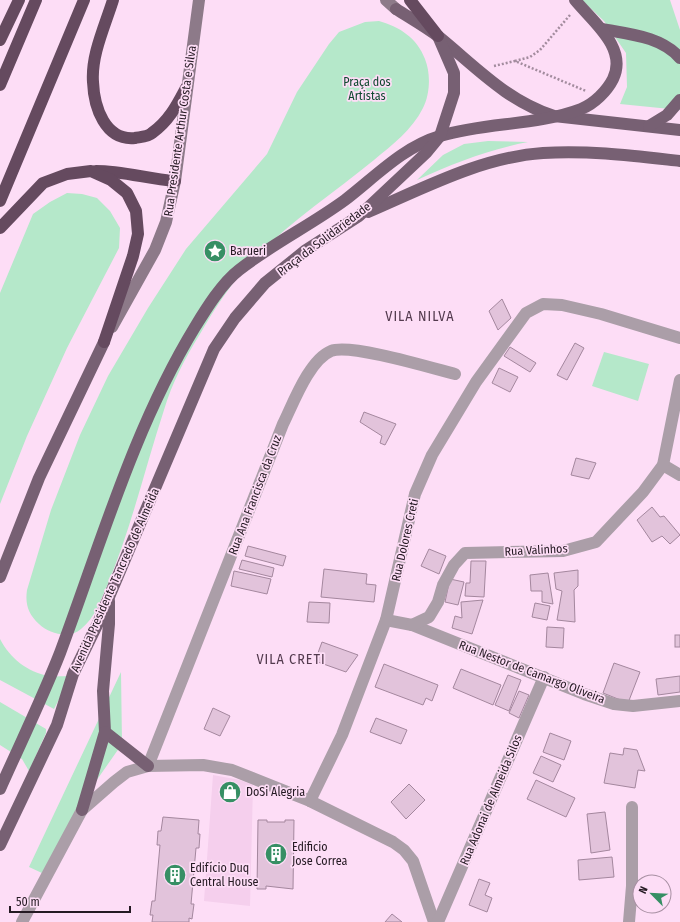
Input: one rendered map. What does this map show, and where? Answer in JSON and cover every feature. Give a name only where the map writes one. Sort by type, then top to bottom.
[{"type":"highway","points":[[0,40],[20,0]]},
{"type":"highway","points":[[0,84],[36,0]]},
{"type":"highway","points":[[0,201],[84,0]]},
{"type":"highway","points":[[113,0],[96,54],[92,81],[95,101],[108,128],[117,136],[128,139],[151,134],[169,119],[186,88]]},
{"type":"highway","points":[[410,0],[438,36]]},
{"type":"highway","points":[[91,171],[111,180],[127,193],[136,210],[138,234],[133,256],[104,342]]},
{"type":"highway","points":[[0,228],[43,183],[67,174],[91,171],[113,171],[152,179],[175,181]]},
{"type":"main road","name":"Rua Presidente Arthur Costa e Silva","points":[[104,342],[156,250],[166,222],[175,181],[186,88],[199,0]]},
{"type":"main road","points":[[386,0],[438,36],[513,98],[535,110],[554,116],[680,130]]},
{"type":"main road","points":[[0,789],[58,656],[136,447],[183,346],[206,308],[236,272],[344,201],[413,148],[440,136],[554,116],[584,108],[600,96],[612,81],[618,65],[613,47],[602,29],[577,2]]},
{"type":"main road","points":[[602,29],[633,34],[656,41],[675,52],[680,58]]},
{"type":"main road","name":"Praça da Solidariedade","points":[[235,318],[265,284],[306,250],[359,216],[426,153],[440,136],[454,93],[454,73],[438,36]]},
{"type":"main road","points":[[649,126],[667,115],[680,100]]},
{"type":"main road","points":[[359,216],[460,172],[505,159],[543,153],[609,154],[680,161]]},
{"type":"main road","name":"Avenida Presidente Tancredo de Almeida","points":[[0,844],[57,725],[73,674],[109,597],[214,349],[235,318]]},
{"type":"main road","points":[[0,577],[39,478],[104,342]]},
{"type":"main road","points":[[82,810],[105,732],[103,690],[109,624],[109,597]]},
{"type":"main road","points":[[105,732],[148,766]]},
{"type":"street","name":"Rua Dolores Creti","points":[[310,801],[342,735],[386,620],[415,494],[432,455],[476,382],[526,313],[543,304],[562,305],[601,314],[680,338]]},
{"type":"street","name":"Rua Ana Francisca da Cruz","points":[[148,766],[283,424],[304,381],[318,361],[332,350],[355,350],[403,360],[455,374]]},
{"type":"street","points":[[680,380],[663,465],[680,475]]},
{"type":"street","name":"Rua Valinhos","points":[[412,626],[429,617],[438,602],[443,585],[454,565],[465,553],[563,551],[596,542],[643,492],[663,465]]},
{"type":"street","name":"Rua Nestor de Camargo Oliveira","points":[[386,620],[412,626],[584,694],[614,704],[633,706],[680,701]]},
{"type":"street","name":"Rua Adonai de Almeida Silos","points":[[438,922],[544,677]]},
{"type":"street","points":[[22,922],[82,810],[127,772],[148,766],[204,765],[218,766],[265,782],[310,801],[376,834],[404,850],[413,861],[434,922]]},
{"type":"street","points":[[629,922],[632,886],[632,807]]},
{"type":"path","points":[[577,2],[554,35],[540,50],[530,57],[515,61],[600,96]]},
{"type":"shaded area","points":[[213,775],[240,780],[253,785],[250,906],[204,901]]},
{"type":"green space","points":[[582,0],[670,0],[680,30],[680,110],[620,104],[627,87],[626,53],[604,21]]},
{"type":"green space","name":"Praça dos Artistas","points":[[379,21],[387,23],[407,34],[422,52],[427,65],[429,77],[427,97],[423,108],[413,123],[395,143],[299,218],[270,243],[241,274],[226,293],[212,313],[189,352],[171,390],[116,564],[97,609],[86,625],[76,632],[71,634],[60,634],[48,630],[39,624],[30,613],[26,600],[27,590],[51,510],[80,435],[108,376],[148,308],[186,249],[267,154],[297,92],[329,44],[339,32],[365,22]]},
{"type":"green space","points":[[488,141],[528,142],[471,158],[417,180],[443,155],[464,144]]},
{"type":"green space","points":[[67,193],[82,194],[97,198],[110,211],[120,228],[119,248],[67,348],[27,436],[0,504],[0,293],[33,214],[50,202]]},
{"type":"green space","points":[[604,352],[649,364],[638,401],[592,386]]},
{"type":"green space","points":[[0,639],[14,658],[26,668],[49,676],[71,676],[54,709],[0,680]]},
{"type":"green space","points":[[121,672],[122,744],[87,794],[42,873],[29,867]]},
{"type":"green space","points":[[0,702],[46,729],[46,733],[29,771],[22,759],[0,745]]},
{"type":"building","points":[[502,299],[511,318],[498,330],[489,311]]},
{"type":"building","points":[[575,343],[584,348],[567,380],[557,375]]},
{"type":"building","points":[[510,347],[536,363],[530,372],[504,356]]},
{"type":"building","points":[[499,368],[518,377],[510,392],[492,383]]},
{"type":"building","points":[[364,412],[396,424],[385,445],[380,443],[382,436],[360,422]]},
{"type":"building","points":[[576,458],[596,463],[589,479],[571,475]]},
{"type":"building","points":[[652,507],[660,517],[664,516],[680,535],[670,544],[662,536],[652,542],[637,520]]},
{"type":"building","points":[[248,546],[286,556],[283,566],[245,556]]},
{"type":"building","points":[[429,549],[446,556],[439,574],[421,566]]},
{"type":"building","points":[[242,560],[274,568],[272,577],[239,569]]},
{"type":"building","points":[[471,561],[486,561],[484,597],[465,596],[466,583],[470,583]]},
{"type":"building","points":[[324,569],[367,574],[366,584],[376,585],[374,602],[321,597]]},
{"type":"building","points":[[578,570],[578,586],[574,590],[575,622],[557,620],[562,591],[556,589],[554,573]]},
{"type":"building","points":[[234,571],[271,579],[267,594],[231,586]]},
{"type":"building","points":[[548,573],[553,604],[542,602],[542,591],[531,591],[530,575]]},
{"type":"building","points":[[450,579],[464,582],[458,605],[445,602]]},
{"type":"building","points":[[483,600],[472,634],[452,628],[455,616],[462,618],[461,602]]},
{"type":"building","points":[[309,602],[330,603],[329,623],[307,622]]},
{"type":"building","points":[[535,603],[550,606],[547,620],[532,617]]},
{"type":"building","points":[[547,627],[564,628],[563,648],[546,647]]},
{"type":"building","points":[[675,635],[680,635],[680,647],[675,647]]},
{"type":"building","points":[[322,642],[358,655],[346,672],[315,661]]},
{"type":"building","points":[[614,663],[640,672],[628,703],[603,693]]},
{"type":"building","points":[[384,664],[438,685],[432,701],[426,698],[423,705],[375,687]]},
{"type":"building","points":[[461,669],[501,685],[493,705],[453,688]]},
{"type":"building","points":[[508,675],[521,680],[509,711],[495,705]]},
{"type":"building","points":[[680,676],[680,692],[658,695],[656,679]]},
{"type":"building","points":[[519,691],[529,695],[519,718],[509,713]]},
{"type":"building","points":[[213,708],[230,716],[220,736],[204,729]]},
{"type":"building","points":[[376,718],[407,730],[401,744],[370,732]]},
{"type":"building","points":[[550,733],[571,741],[564,760],[543,752]]},
{"type":"building","points":[[624,748],[637,750],[645,771],[638,770],[635,788],[604,783],[610,753],[623,755]]},
{"type":"building","points":[[541,756],[561,765],[553,782],[533,773]]},
{"type":"building","points":[[536,780],[575,798],[566,817],[527,799]]},
{"type":"building","points":[[409,784],[425,800],[406,819],[391,802]]},
{"type":"building","points":[[605,812],[610,850],[591,853],[587,814]]},
{"type":"building","name":"Edifício Duq Central House","points":[[163,817],[199,820],[199,848],[196,848],[191,904],[194,904],[192,919],[189,918],[189,922],[152,922],[153,915],[150,915],[152,901],[155,901],[160,845],[157,845],[158,831],[161,831]]},
{"type":"building","name":"Edificio Jose Correa","points":[[258,820],[267,820],[267,822],[285,822],[285,820],[294,820],[293,889],[266,886],[266,889],[257,889]]},
{"type":"building","points":[[612,857],[614,877],[579,880],[578,860]]},
{"type":"building","points":[[479,879],[490,883],[485,895],[492,898],[487,912],[469,905]]},
{"type":"building","points":[[392,914],[402,922],[385,922]]},
{"type":"place","name":"Barueri","points":[[215,251]]},
{"type":"place","name":"DoSi Alegria","points":[[230,792]]},
{"type":"place","name":"Edificio Jose Correa","points":[[276,854]]},
{"type":"place","name":"Edifício Duq Central House","points":[[175,875]]},
{"type":"district","name":"VILA NILVA","points":[[420,316]]},
{"type":"district","name":"VILA CRETI","points":[[291,659]]}]
